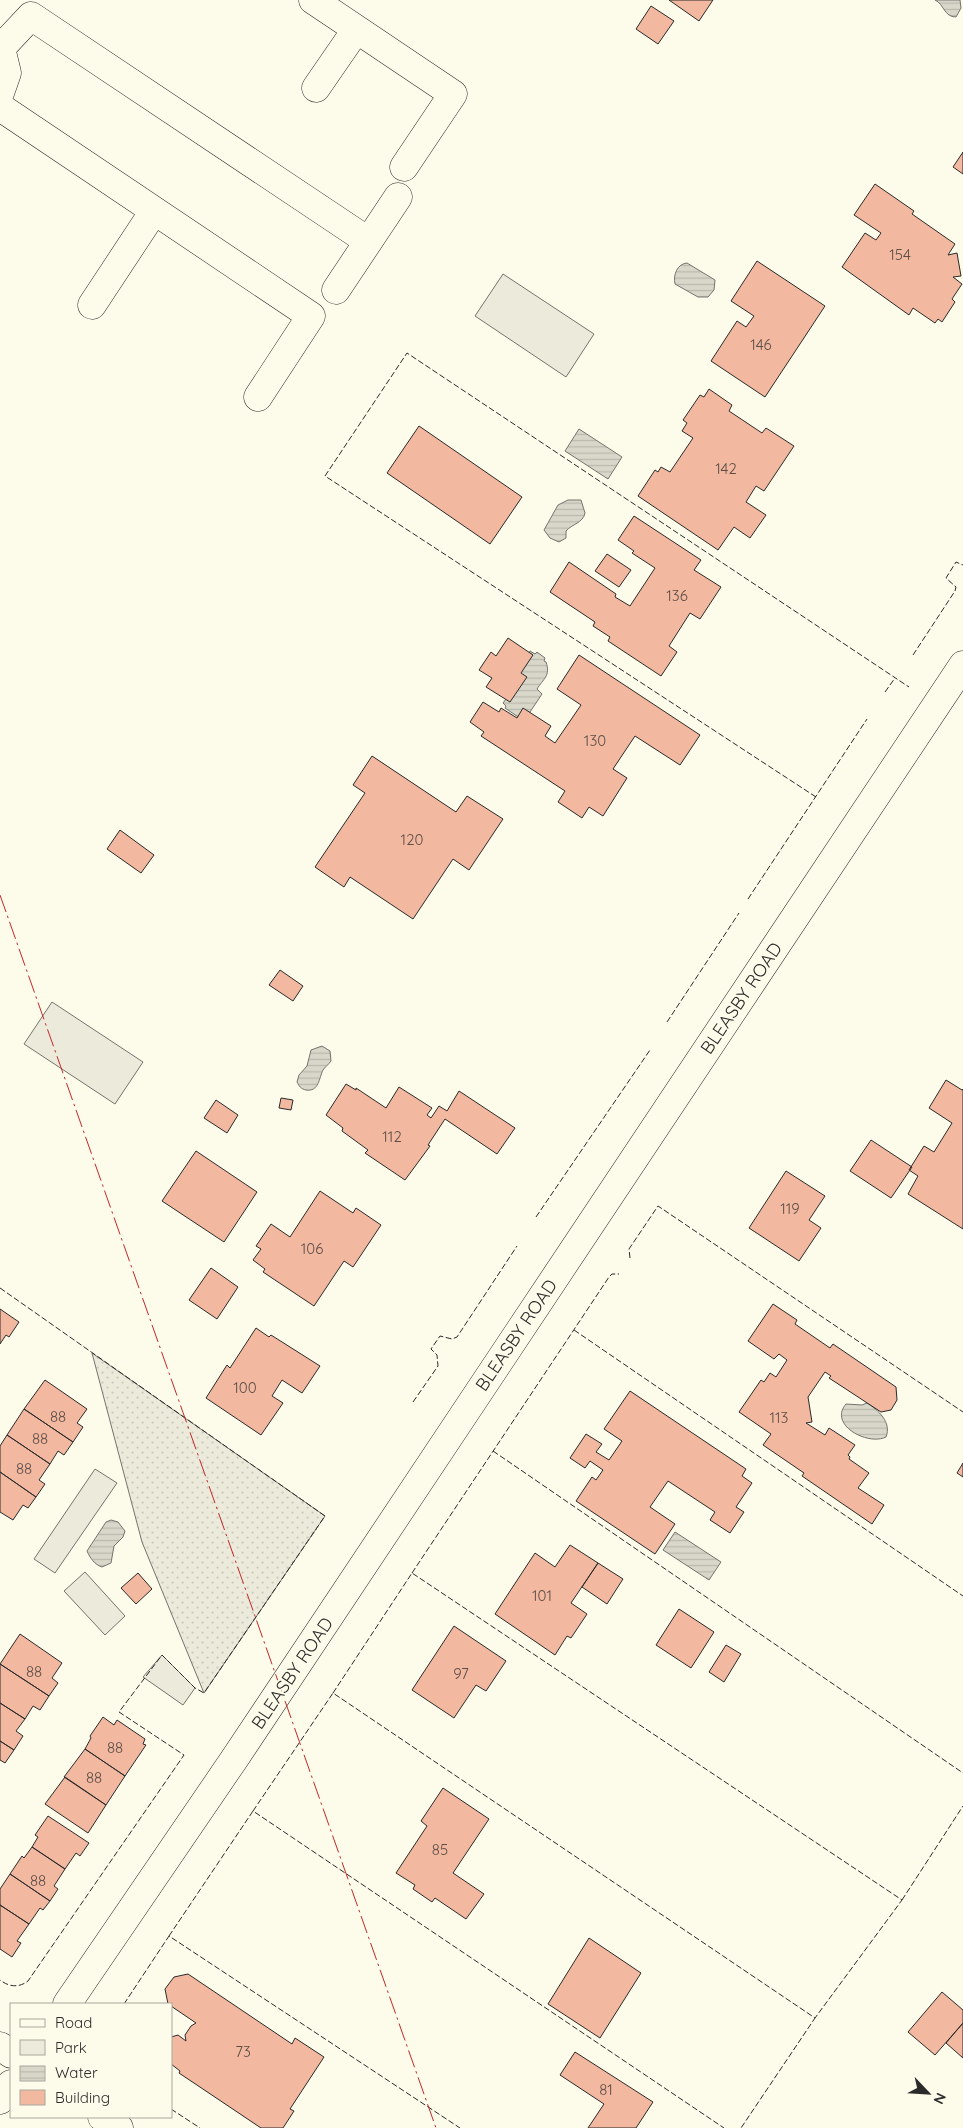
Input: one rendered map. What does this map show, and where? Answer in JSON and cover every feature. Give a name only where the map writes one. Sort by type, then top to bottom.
[{"type":"street","points":[[312,0],[453,94],[404,167]]},
{"type":"street","points":[[0,92],[7,73],[0,48],[31,16],[368,241]]},
{"type":"street","points":[[316,88],[356,30]]},
{"type":"street","points":[[0,107],[311,316],[258,396]]},
{"type":"street","points":[[336,290],[398,197]]},
{"type":"street","points":[[92,305],[154,211]]},
{"type":"street","name":"BLEASBY ROAD","points":[[68,2003],[235,1758],[963,665]]},
{"type":"street","points":[[0,2100],[10,2085]]},
{"type":"street","points":[[104,2118],[119,2128]]},
{"type":"green space","points":[[503,274],[594,334],[566,377],[475,316]]},
{"type":"green space","points":[[52,1002],[143,1062],[115,1104],[24,1044]]},
{"type":"green space","points":[[92,1353],[325,1516],[204,1693],[142,1542]]},
{"type":"shaded area","points":[[95,1469],[117,1483],[55,1573],[34,1559]]},
{"type":"shaded area","points":[[85,1572],[125,1616],[105,1635],[64,1591]]},
{"type":"shaded area","points":[[162,1655],[195,1688],[183,1705],[143,1677]]},
{"type":"water","points":[[935,0],[960,0],[961,8],[956,17],[952,16],[946,13]]},
{"type":"water","points":[[687,263],[715,280],[714,290],[708,297],[698,297],[675,284],[676,270],[681,265]]},
{"type":"water","points":[[579,429],[622,457],[608,479],[565,451]]},
{"type":"water","points":[[568,500],[581,500],[585,513],[580,521],[566,531],[566,538],[559,542],[550,538],[544,530],[558,505]]},
{"type":"water","points":[[530,651],[535,654],[537,652],[545,658],[544,661],[548,671],[537,689],[542,694],[524,721],[505,708],[506,706],[503,703],[520,679],[514,674]]},
{"type":"water","points":[[322,1046],[330,1051],[331,1061],[323,1070],[316,1087],[304,1090],[297,1082],[299,1075],[307,1066],[311,1050]]},
{"type":"water","points":[[867,1403],[886,1421],[886,1437],[870,1439],[861,1436],[852,1432],[842,1419],[842,1412],[846,1404],[862,1405]]},
{"type":"water","points":[[111,1520],[118,1522],[125,1531],[123,1537],[114,1546],[111,1563],[102,1567],[93,1561],[87,1551],[106,1522]]},
{"type":"water","points":[[675,1532],[721,1562],[709,1580],[663,1550]]},
{"type":"building","points":[[669,0],[713,0],[699,21]]},
{"type":"building","points":[[651,6],[674,21],[658,44],[636,29]]},
{"type":"building","points":[[963,152],[963,174],[953,167]]},
{"type":"building","points":[[875,184],[914,211],[912,214],[955,244],[948,255],[957,253],[961,276],[953,277],[962,284],[952,299],[955,302],[942,322],[938,319],[935,323],[913,308],[909,315],[842,267],[865,233],[876,240],[881,233],[854,215]]},
{"type":"building","points":[[757,261],[825,306],[765,397],[711,361],[737,321],[746,327],[754,316],[731,301]]},
{"type":"building","points":[[709,389],[732,405],[729,411],[762,433],[766,428],[794,446],[764,491],[756,486],[746,502],[766,515],[750,538],[734,527],[718,550],[638,496],[655,470],[658,472],[661,467],[670,472],[693,438],[682,431],[687,423],[683,420],[700,395],[704,397]]},
{"type":"building","points":[[419,426],[522,497],[490,544],[387,473]]},
{"type":"building","points":[[634,516],[701,560],[694,570],[721,587],[700,619],[690,613],[669,646],[677,652],[661,676],[608,641],[610,637],[593,626],[595,622],[550,592],[569,562],[616,594],[615,597],[630,606],[655,568],[632,553],[634,551],[618,540]]},
{"type":"building","points":[[607,554],[631,570],[619,587],[595,571]]},
{"type":"building","points":[[508,638],[533,655],[521,673],[527,677],[510,702],[486,687],[492,678],[479,670],[491,652],[496,656]]},
{"type":"building","points":[[579,655],[700,735],[680,765],[635,736],[613,769],[627,778],[603,816],[589,807],[582,818],[558,802],[565,791],[481,736],[484,732],[470,722],[483,702],[499,712],[501,708],[517,718],[523,708],[551,726],[545,736],[555,743],[581,705],[557,689]]},
{"type":"building","points":[[372,756],[456,812],[467,796],[503,819],[469,870],[453,859],[413,919],[350,877],[344,887],[315,867],[365,793],[353,785]]},
{"type":"building","points":[[120,830],[154,855],[141,873],[107,849]]},
{"type":"building","points":[[280,970],[303,986],[293,1001],[269,985]]},
{"type":"building","points":[[946,1080],[963,1089],[963,1229],[908,1194],[918,1176],[909,1170],[924,1146],[934,1152],[952,1123],[929,1108]]},
{"type":"building","points":[[346,1084],[356,1090],[356,1088],[386,1108],[399,1087],[432,1108],[427,1115],[431,1118],[439,1106],[447,1111],[459,1091],[515,1128],[497,1154],[445,1119],[428,1145],[430,1146],[405,1180],[365,1153],[368,1150],[342,1131],[343,1128],[326,1115]]},
{"type":"building","points":[[281,1098],[293,1100],[291,1110],[279,1108]]},
{"type":"building","points":[[216,1100],[238,1115],[227,1133],[204,1118]]},
{"type":"building","points":[[871,1140],[912,1167],[891,1198],[850,1171]]},
{"type":"building","points":[[196,1151],[257,1192],[224,1242],[162,1201]]},
{"type":"building","points":[[786,1171],[825,1196],[809,1220],[821,1228],[799,1261],[749,1228]]},
{"type":"building","points":[[320,1191],[353,1213],[356,1208],[381,1225],[353,1267],[344,1261],[314,1306],[263,1272],[265,1269],[253,1260],[261,1249],[256,1246],[271,1224],[290,1237]]},
{"type":"building","points":[[211,1268],[238,1287],[217,1319],[189,1300]]},
{"type":"building","points":[[773,1304],[797,1320],[795,1324],[830,1348],[833,1344],[896,1387],[897,1400],[891,1410],[881,1412],[829,1378],[831,1376],[825,1372],[808,1397],[812,1422],[806,1423],[825,1435],[829,1428],[855,1445],[848,1455],[849,1459],[869,1473],[858,1488],[884,1505],[872,1524],[802,1476],[804,1473],[763,1445],[771,1434],[739,1412],[761,1380],[764,1382],[770,1373],[776,1377],[787,1360],[779,1354],[774,1359],[748,1341]]},
{"type":"building","points":[[0,1309],[19,1322],[9,1337],[6,1335],[0,1344]]},
{"type":"building","points":[[256,1328],[269,1337],[271,1335],[320,1366],[302,1393],[282,1380],[272,1396],[283,1403],[261,1435],[206,1398],[227,1365],[230,1368]]},
{"type":"building","points":[[45,1380],[87,1409],[77,1423],[83,1427],[73,1442],[24,1409]]},
{"type":"building","points":[[630,1391],[746,1469],[742,1476],[752,1483],[736,1507],[744,1512],[730,1533],[710,1520],[715,1512],[668,1481],[650,1507],[675,1524],[655,1554],[576,1501],[592,1477],[596,1480],[603,1470],[590,1461],[585,1468],[570,1458],[586,1434],[602,1444],[596,1452],[609,1460],[622,1441],[604,1429]]},
{"type":"building","points":[[24,1409],[73,1442],[64,1455],[58,1451],[50,1464],[7,1435]]},
{"type":"building","points":[[7,1435],[50,1464],[39,1480],[45,1484],[36,1497],[0,1472],[0,1446]]},
{"type":"building","points":[[963,1463],[963,1477],[957,1473]]},
{"type":"building","points":[[0,1472],[36,1497],[28,1508],[23,1505],[13,1520],[0,1512]]},
{"type":"building","points":[[570,1545],[598,1563],[571,1603],[587,1614],[571,1638],[567,1636],[555,1655],[495,1614],[535,1553],[555,1567]]},
{"type":"building","points":[[598,1563],[623,1579],[607,1604],[582,1587]]},
{"type":"building","points":[[138,1573],[152,1589],[136,1604],[121,1588]]},
{"type":"building","points":[[679,1609],[714,1632],[691,1668],[656,1645]]},
{"type":"building","points":[[454,1626],[506,1661],[486,1691],[476,1685],[454,1718],[412,1690]]},
{"type":"building","points":[[20,1634],[62,1663],[52,1678],[58,1683],[49,1696],[0,1664]]},
{"type":"building","points":[[726,1645],[741,1654],[724,1682],[709,1672]]},
{"type":"building","points":[[0,1664],[49,1696],[40,1710],[33,1706],[25,1719],[0,1703]]},
{"type":"building","points":[[0,1703],[25,1719],[16,1731],[23,1736],[14,1750],[0,1741]]},
{"type":"building","points":[[103,1717],[114,1725],[117,1720],[145,1739],[143,1744],[146,1745],[125,1776],[85,1749],[91,1738],[90,1736]]},
{"type":"building","points":[[0,1741],[14,1750],[5,1763],[0,1760]]},
{"type":"building","points":[[85,1749],[125,1776],[106,1805],[64,1777]]},
{"type":"building","points":[[65,1777],[106,1805],[88,1833],[45,1804]]},
{"type":"building","points":[[443,1788],[489,1819],[453,1873],[484,1894],[466,1919],[435,1898],[432,1902],[413,1889],[415,1885],[396,1873],[427,1826],[421,1821]]},
{"type":"building","points":[[48,1816],[89,1843],[80,1856],[76,1853],[65,1869],[32,1847],[38,1837],[35,1835]]},
{"type":"building","points":[[32,1847],[65,1869],[54,1886],[58,1889],[50,1901],[10,1874],[22,1856],[24,1858]]},
{"type":"building","points":[[10,1874],[50,1901],[43,1910],[40,1908],[29,1924],[0,1905],[0,1889]]},
{"type":"building","points":[[0,1905],[29,1924],[17,1941],[21,1943],[12,1957],[0,1949]]},
{"type":"building","points":[[589,1938],[641,1973],[600,2038],[548,2004]]},
{"type":"building","points":[[188,1974],[292,2044],[295,2038],[324,2057],[290,2109],[294,2111],[283,2128],[261,2128],[179,2073],[180,2071],[172,2065],[172,2037],[178,2035],[186,2041],[185,2035],[191,2026],[196,2023],[172,2007],[172,2003],[168,2003],[165,1989],[174,1977]]},
{"type":"building","points":[[942,1992],[963,2010],[963,2023],[935,2055],[908,2032]]},
{"type":"building","points":[[963,2023],[963,2058],[946,2043]]},
{"type":"building","points":[[575,2052],[653,2102],[636,2128],[588,2128],[604,2104],[560,2075]]},
{"type":"fence","points":[[816,797],[325,476],[407,353],[909,687]]},
{"type":"fence","points":[[913,655],[955,591],[956,587],[946,578],[956,562],[963,565]]},
{"type":"fence","points":[[885,692],[895,678]]},
{"type":"fence","points":[[748,899],[867,719]]},
{"type":"fence","points":[[667,1022],[739,913]]},
{"type":"fence","points":[[536,1217],[650,1050]]},
{"type":"fence","points":[[630,1258],[629,1249],[658,1206],[963,1412]]},
{"type":"fence","points":[[413,1402],[438,1366],[437,1355],[431,1349],[440,1336],[452,1339],[457,1337],[517,1246]]},
{"type":"fence","points":[[412,1573],[609,1277],[612,1274],[619,1274]]},
{"type":"fence","points":[[0,1288],[325,1516],[204,1693],[195,1688],[162,1655],[119,1712],[184,1755],[28,1981],[14,1986],[0,1980]]},
{"type":"fence","points":[[574,1330],[963,1596]]},
{"type":"fence","points":[[493,1451],[963,1773]]},
{"type":"fence","points":[[333,1693],[412,1573],[902,1900],[815,2018]]},
{"type":"fence","points":[[253,1811],[333,1693],[815,2018],[741,2128]]},
{"type":"fence","points":[[902,1900],[963,1806]]},
{"type":"fence","points":[[169,1936],[253,1811],[724,2128]]},
{"type":"fence","points":[[125,2003],[169,1936],[460,2128]]},
{"type":"fence","points":[[172,2110],[200,2128]]},
{"type":"power","points":[[0,895],[436,2128]]}]
